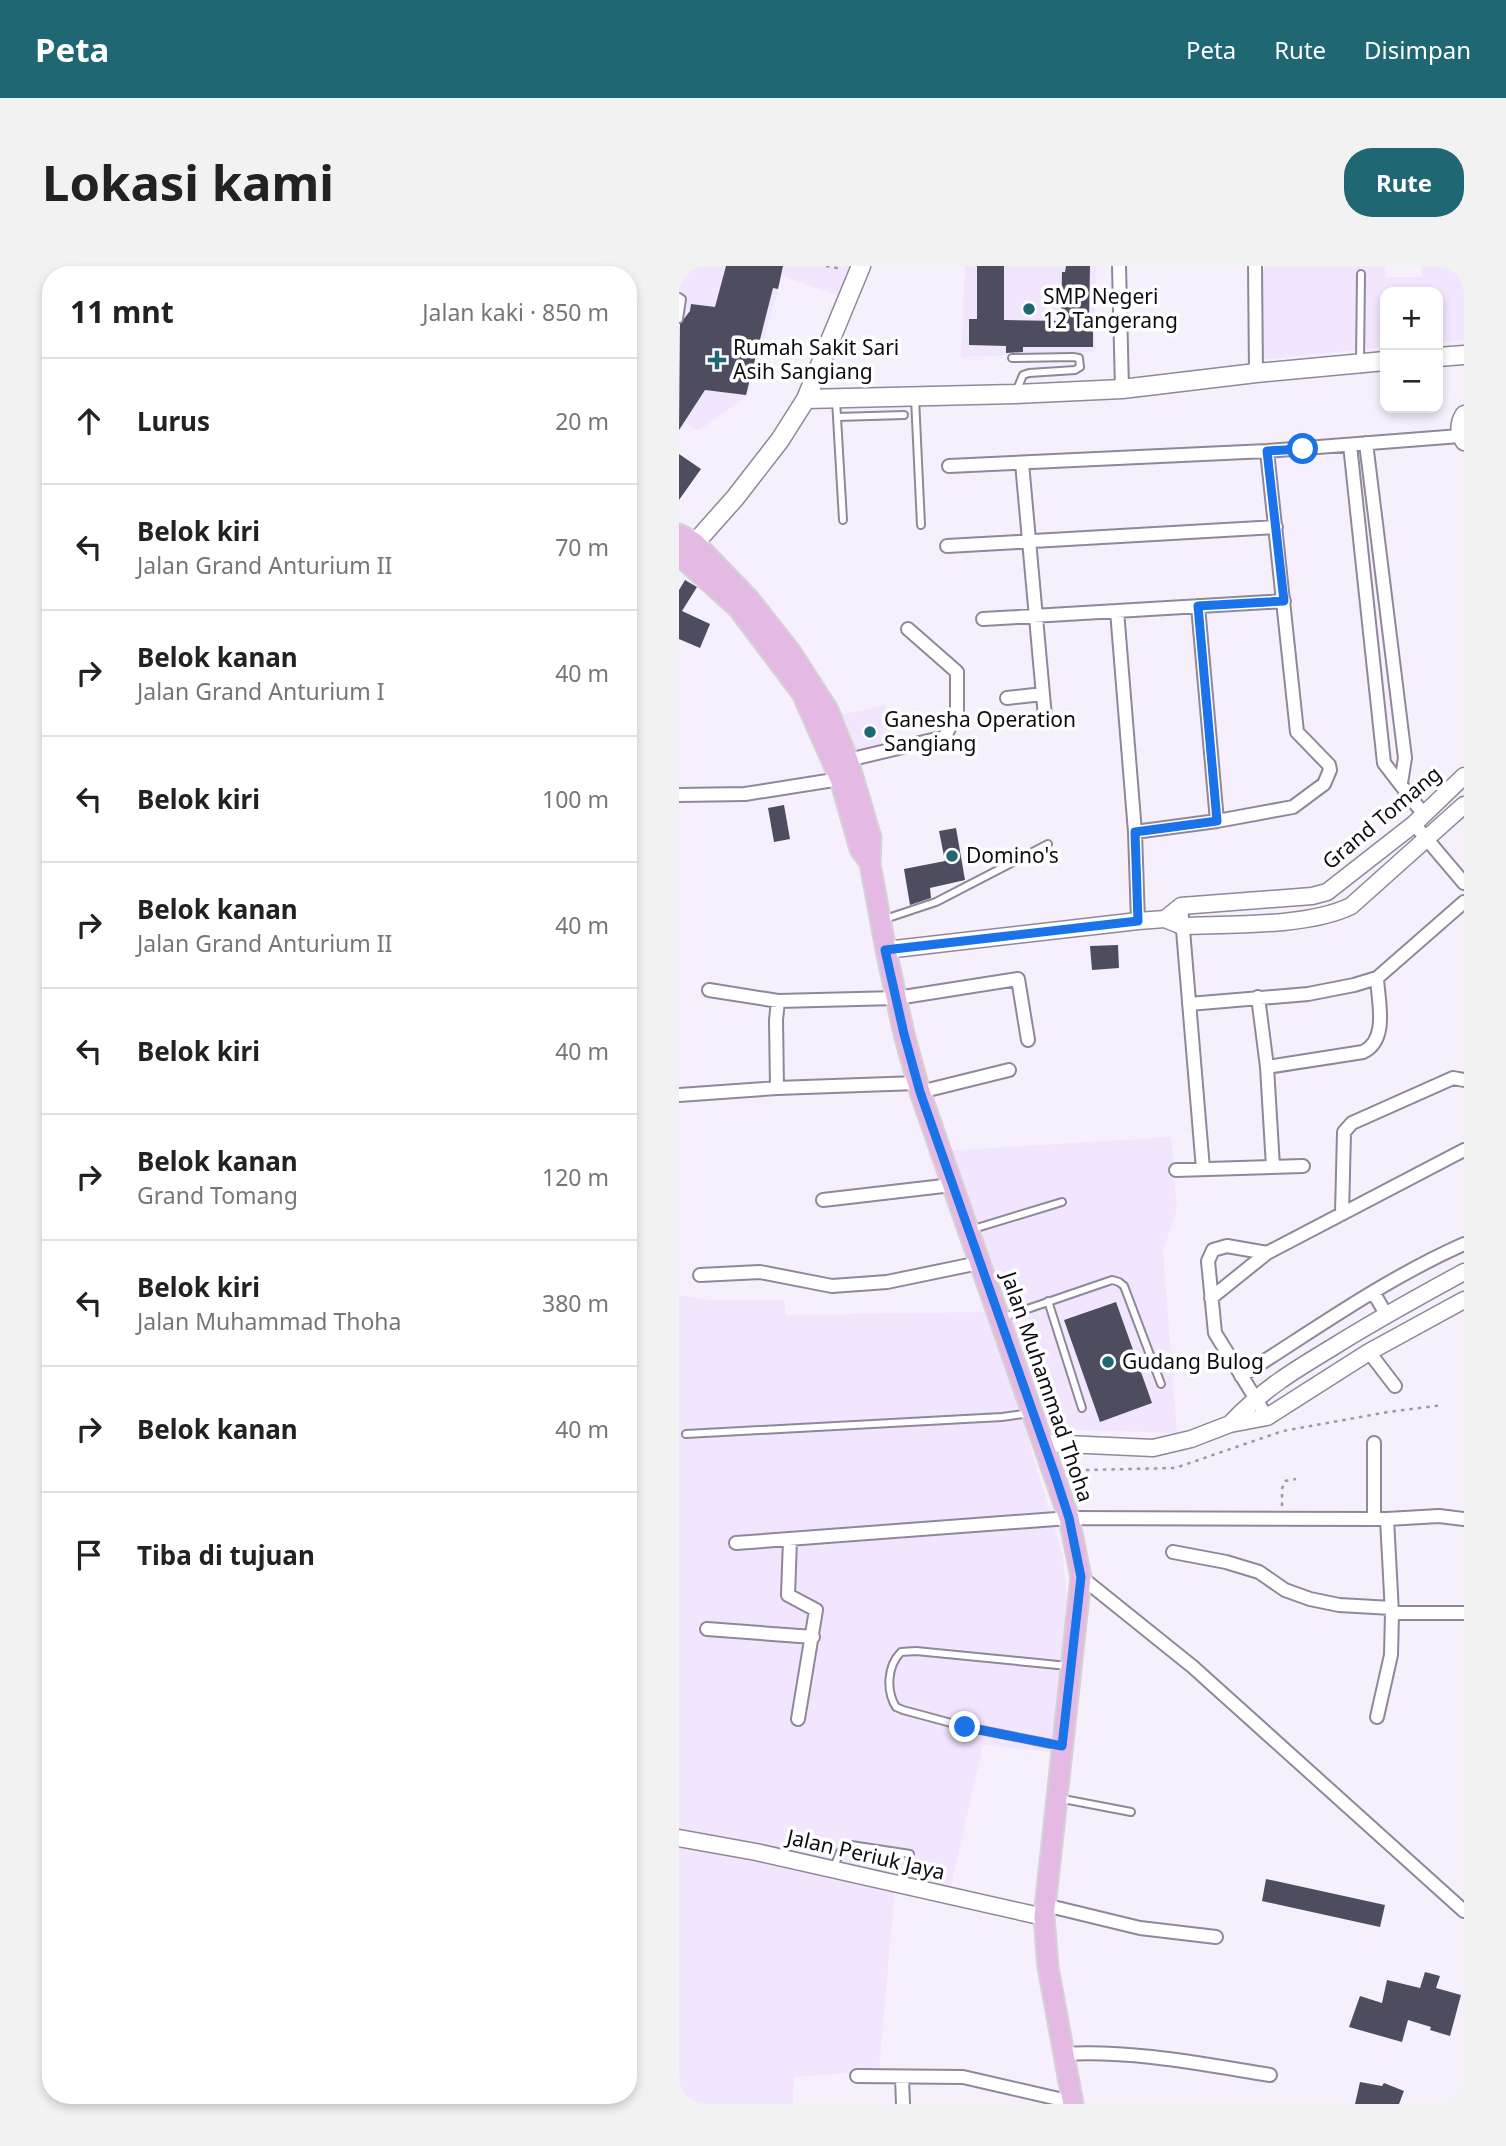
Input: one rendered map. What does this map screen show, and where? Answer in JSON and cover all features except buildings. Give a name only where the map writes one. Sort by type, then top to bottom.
[{"type":"main road","points":[[684,544],[735,498],[806,399],[861,266]]},
{"type":"main road","points":[[1443,357],[1464,355]]},
{"type":"main road","points":[[806,399],[1015,394],[1122,388],[1380,362]]},
{"type":"main road","name":"Jalan Muhammad Thoha","points":[[684,544],[790,651],[828,710],[848,760],[871,838],[870,864],[885,950],[919,1088],[1069,1518],[1081,1577],[1044,1911],[1048,1966],[1072,2103]]},
{"type":"main road","name":"Jalan Muhammad Thoha","points":[[743,603],[802,693],[840,779],[860,849],[870,864]]},
{"type":"street","points":[[1119,266],[1122,388]]},
{"type":"street","points":[[1255,266],[1257,373]]},
{"type":"street","points":[[949,466],[1462,439],[1459,425],[1464,414]]},
{"type":"street","points":[[1366,443],[1405,758],[1401,783]]},
{"type":"street","points":[[1350,445],[1384,763],[1418,807],[1428,839],[1464,883]]},
{"type":"street","points":[[1135,832],[1293,807],[1324,783],[1330,769],[1297,732],[1267,451]]},
{"type":"street","points":[[1022,463],[1045,717]]},
{"type":"street","points":[[947,546],[1276,527]]},
{"type":"street","points":[[1365,577],[1381,574]]},
{"type":"street","points":[[983,619],[1284,601]]},
{"type":"street","points":[[1198,606],[1217,821]]},
{"type":"street","points":[[1117,611],[1135,832],[1138,921]]},
{"type":"street","points":[[848,760],[945,737],[957,711],[957,672],[908,629]]},
{"type":"street","points":[[1007,698],[1043,694]]},
{"type":"street","points":[[1384,763],[1405,758]]},
{"type":"street","name":"Grand Tomang","points":[[1181,906],[1312,897],[1327,892],[1420,818],[1464,776]]},
{"type":"street","points":[[679,795],[745,794],[840,779]]},
{"type":"street","name":"Grand Tomang","points":[[885,950],[1165,919],[1182,926],[1313,919],[1350,906],[1464,805]]},
{"type":"street","points":[[1189,1004],[1308,994],[1377,978],[1464,901]]},
{"type":"street","points":[[1165,919],[1181,906]]},
{"type":"street","points":[[1181,906],[1203,1170]]},
{"type":"street","points":[[1267,1067],[1363,1052],[1375,1044],[1379,1031],[1377,978]]},
{"type":"street","points":[[709,990],[778,1001],[897,998],[1018,979],[1028,1040]]},
{"type":"street","points":[[1258,997],[1267,1067],[1273,1167]]},
{"type":"street","points":[[777,1088],[778,1001]]},
{"type":"street","points":[[679,1095],[777,1088],[919,1088],[1009,1070]]},
{"type":"street","points":[[1342,1214],[1344,1132],[1352,1123],[1453,1078],[1464,1080]]},
{"type":"street","points":[[1211,1298],[1267,1253],[1464,1150]]},
{"type":"street","points":[[1176,1170],[1303,1166]]},
{"type":"street","points":[[823,1200],[952,1185]]},
{"type":"street","points":[[1241,1377],[1373,1292],[1430,1259],[1464,1244]]},
{"type":"street","points":[[1267,1253],[1227,1246],[1213,1250],[1208,1261],[1215,1333],[1267,1417]]},
{"type":"street","points":[[700,1275],[760,1272],[832,1286],[887,1282],[979,1263]]},
{"type":"street","points":[[1230,1424],[1254,1398],[1290,1373],[1386,1314],[1464,1272]]},
{"type":"street","points":[[1373,1292],[1386,1314]]},
{"type":"street","points":[[1044,1443],[1153,1448],[1191,1439],[1230,1424],[1267,1417],[1369,1352],[1464,1300]]},
{"type":"street","points":[[1369,1352],[1395,1386]]},
{"type":"street","points":[[1374,1443],[1374,1519]]},
{"type":"street","points":[[736,1543],[1069,1518],[1282,1520],[1439,1516],[1464,1519]]},
{"type":"street","points":[[1377,1717],[1389,1665],[1392,1611],[1387,1519]]},
{"type":"street","points":[[790,1540],[788,1595],[816,1610],[798,1718]]},
{"type":"street","points":[[1173,1552],[1226,1562],[1259,1572],[1285,1590],[1310,1599],[1392,1611],[1464,1613]]},
{"type":"street","points":[[1081,1577],[1193,1667],[1464,1911]]},
{"type":"street","points":[[707,1629],[813,1637]]},
{"type":"street","name":"Jalan Periuk Jaya","points":[[679,1838],[1044,1911]]},
{"type":"street","points":[[1044,1911],[1140,1928],[1216,1937]]},
{"type":"street","points":[[1063,2054],[1139,2054],[1270,2075]]},
{"type":"street","points":[[857,2076],[963,2077],[1072,2103]]},
{"type":"street","points":[[902,2078],[903,2104]]},
{"type":"lane","points":[[1360,364],[1361,274]]},
{"type":"lane","points":[[679,297],[682,308],[679,319]]},
{"type":"lane","points":[[1012,358],[1073,357],[1079,358],[1081,362],[1076,370],[1023,375],[1015,394]]},
{"type":"lane","points":[[915,396],[921,525]]},
{"type":"lane","points":[[836,398],[843,520]]},
{"type":"lane","points":[[837,417],[904,415]]},
{"type":"lane","points":[[880,920],[936,902],[1048,844]]},
{"type":"lane","points":[[968,1231],[1062,1202]]},
{"type":"lane","points":[[999,1319],[1112,1280],[1119,1282],[1124,1286],[1161,1384]]},
{"type":"lane","points":[[1048,1301],[1082,1408]]},
{"type":"lane","points":[[686,1434],[1002,1417],[1033,1413]]},
{"type":"lane","points":[[1062,1746],[965,1727],[903,1710],[896,1707],[888,1695],[893,1660],[901,1652],[916,1651],[1070,1666]]},
{"type":"lane","points":[[1056,1797],[1131,1812]]},
{"type":"lane","points":[[834,1869],[840,1852],[851,1845],[910,1854]]},
{"type":"path","points":[[1055,1475],[1086,1470],[1175,1468],[1283,1431],[1443,1405]]},
{"type":"path","points":[[1282,1520],[1282,1489],[1285,1481],[1296,1479]]},
{"type":"shaded area","name":"Rumah Sakit Sari Asih Sangiang","points":[[679,266],[857,266],[849,299],[782,276],[748,395],[698,431],[686,423],[679,433]]},
{"type":"shaded area","name":"SMP Negeri 12 Tangerang","points":[[965,266],[1096,266],[1095,352],[961,357]]},
{"type":"shaded area","points":[[1264,266],[1385,266],[1386,277],[1422,277],[1422,266],[1464,266],[1464,340],[1443,342],[1443,287],[1380,287],[1380,348],[1258,360]]},
{"type":"shaded area","points":[[885,705],[896,747],[855,755],[839,715]]},
{"type":"shaded area","points":[[1171,1137],[1177,1210],[1163,1251],[1177,1433],[1025,1428],[1063,1557],[1070,1633],[1054,1752],[983,1745],[951,1886],[896,1875],[879,2071],[794,2077],[793,2104],[679,2104],[679,1295],[712,1300],[784,1300],[786,1315],[985,1312],[927,1152]]},
{"type":"place","name":"SMP Negeri 12 Tangerang","points":[[1029,309]]},
{"type":"place","name":"Rumah Sakit Sari Asih Sangiang","points":[[717,360]]},
{"type":"place","name":"Ganesha Operation Sangiang","points":[[870,732]]},
{"type":"place","name":"Domino's","points":[[952,856]]},
{"type":"place","name":"Gudang Bulog","points":[[1108,1362]]},
{"type":"route","points":[[965,1727],[1062,1746],[1081,1577],[1069,1518],[1055,1475],[920,1092],[885,950],[1138,921],[1135,832],[1217,821],[1198,606],[1284,601],[1267,451],[1303,449]]}]
